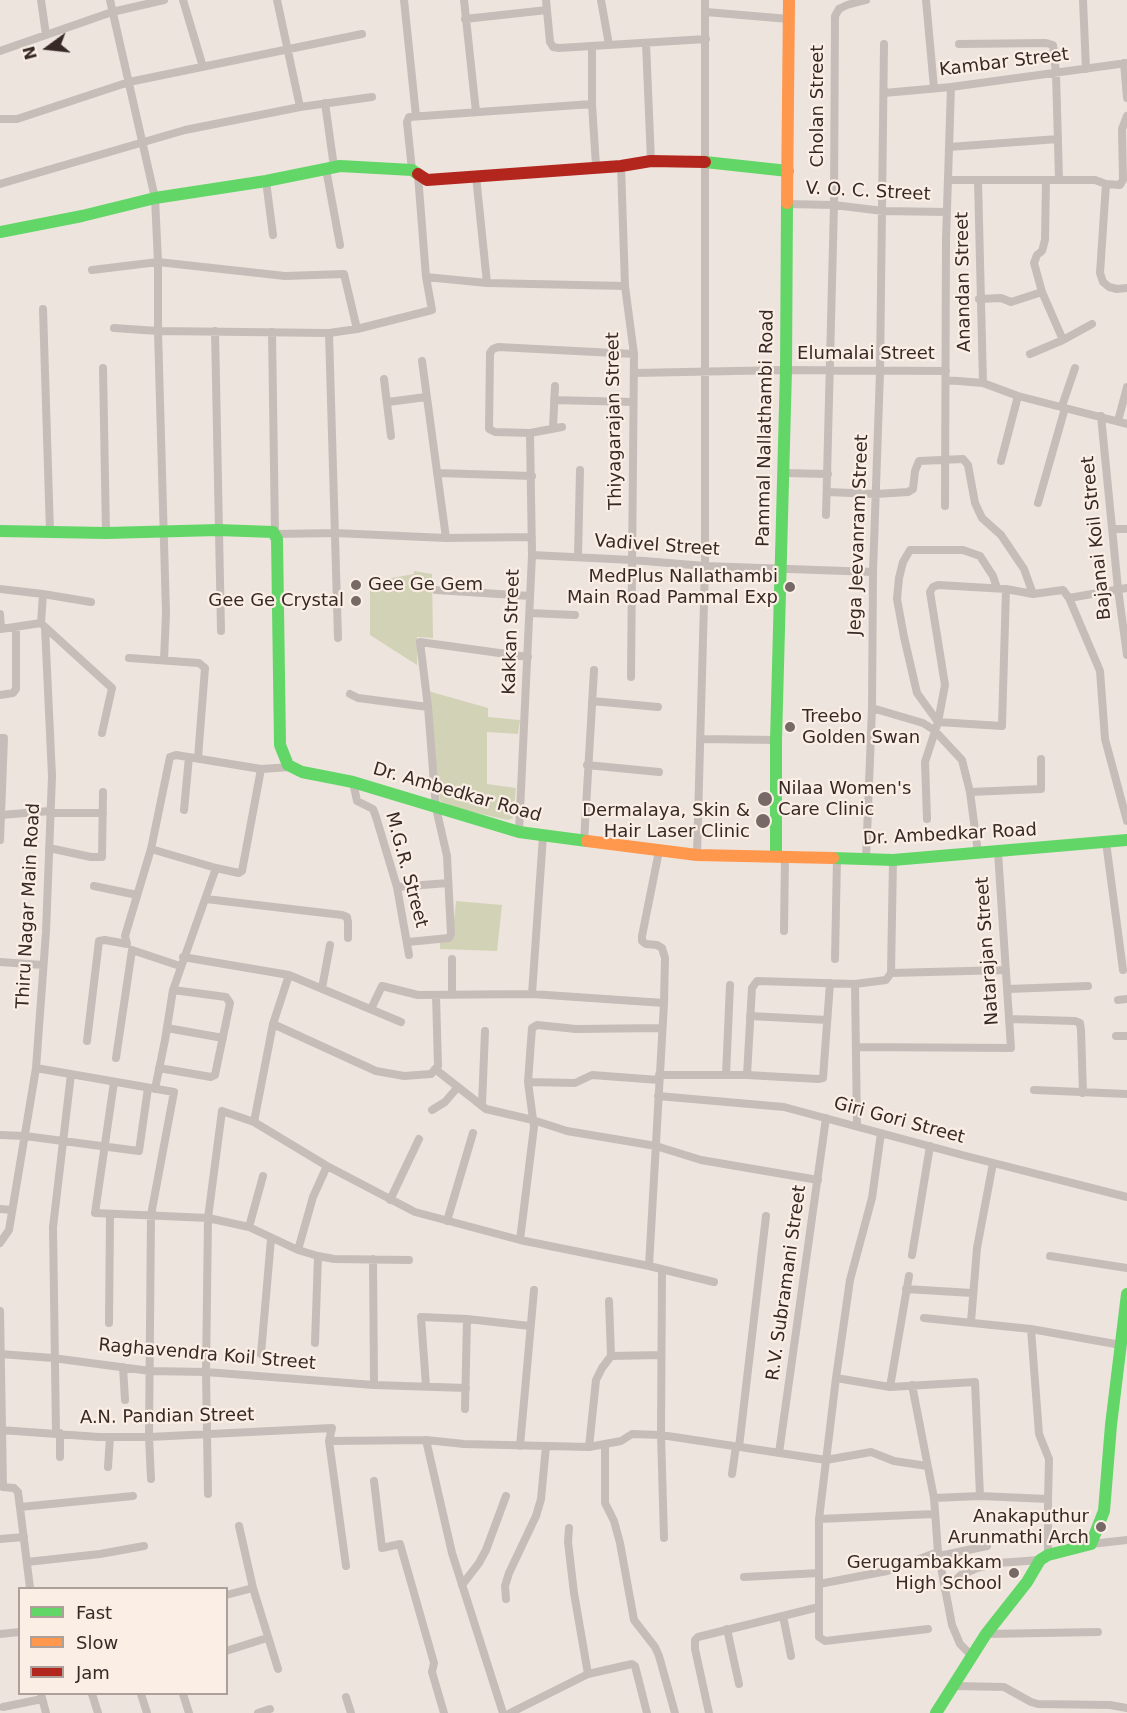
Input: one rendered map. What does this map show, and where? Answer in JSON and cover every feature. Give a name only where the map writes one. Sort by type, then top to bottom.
[{"type":"street","points":[[41,0],[46,35]]},
{"type":"street","points":[[110,0],[155,198],[166,613],[164,660]]},
{"type":"street","points":[[0,51],[112,12],[164,0]]},
{"type":"street","points":[[183,0],[203,67]]},
{"type":"street","points":[[277,0],[300,107]]},
{"type":"street","points":[[404,0],[416,116]]},
{"type":"street","points":[[464,0],[476,112]]},
{"type":"street","points":[[546,0],[550,42],[553,47],[592,47],[706,39]]},
{"type":"street","points":[[601,0],[609,45]]},
{"type":"street","points":[[698,855],[705,566],[705,0]]},
{"type":"street","name":"Pammal Nallathambi Road","points":[[780,856],[776,740],[786,370],[789,0]]},
{"type":"street","points":[[839,5],[866,0]]},
{"type":"street","points":[[926,0],[934,88]]},
{"type":"street","points":[[1083,0],[1086,69]]},
{"type":"street","name":"Cholan Street","points":[[826,515],[834,205],[835,16],[839,5]]},
{"type":"street","points":[[465,19],[547,10]]},
{"type":"street","points":[[706,12],[789,19]]},
{"type":"street","points":[[0,119],[17,119],[129,82],[362,34]]},
{"type":"street","points":[[646,43],[651,161]]},
{"type":"street","points":[[959,44],[1051,43],[1055,48],[1059,179]]},
{"type":"street","name":"Jega Jeevanram Street","points":[[866,859],[880,372],[884,44]]},
{"type":"street","points":[[592,47],[592,104],[596,166]]},
{"type":"street","points":[[1126,63],[1127,98]]},
{"type":"street","name":"Kambar Street","points":[[884,93],[951,87],[1126,63]]},
{"type":"street","points":[[945,506],[947,212],[951,87]]},
{"type":"street","points":[[0,183],[185,130],[300,107],[372,97]]},
{"type":"street","points":[[325,103],[330,168],[340,245]]},
{"type":"street","points":[[114,328],[158,331],[328,333],[357,329],[432,310],[407,122],[409,117],[592,104]]},
{"type":"street","points":[[948,180],[1059,179],[1095,180],[1106,184],[1122,183],[1125,162],[1122,129],[1127,116]]},
{"type":"street","points":[[949,147],[1058,139]]},
{"type":"street","points":[[0,232],[82,216],[155,198],[266,181],[330,168],[415,173],[427,180],[621,166],[651,161],[705,162],[788,171]]},
{"type":"street","name":"Thiyagarajan Street","points":[[621,166],[625,286],[634,354],[631,677]]},
{"type":"street","points":[[476,176],[488,283]]},
{"type":"street","name":"Anandan Street","points":[[978,180],[982,383]]},
{"type":"street","points":[[1046,180],[1045,240],[1042,251],[1037,255],[1034,263],[1042,292],[1063,340]]},
{"type":"street","points":[[266,181],[273,234]]},
{"type":"street","points":[[1106,184],[1100,273],[1103,282],[1109,287],[1127,288]]},
{"type":"street","name":"V. O. C. Street","points":[[787,204],[834,205],[883,211],[947,212]]},
{"type":"street","points":[[93,270],[158,262],[285,276],[344,274],[357,329]]},
{"type":"street","points":[[426,277],[488,283],[625,286]]},
{"type":"street","points":[[980,299],[1001,298],[1011,302],[1042,292]]},
{"type":"street","points":[[43,309],[50,532]]},
{"type":"street","points":[[1030,354],[1092,324]]},
{"type":"street","points":[[215,331],[221,631]]},
{"type":"street","points":[[272,332],[280,746],[284,759],[291,767]]},
{"type":"street","points":[[328,333],[338,638]]},
{"type":"street","points":[[555,386],[554,400],[558,428],[530,433],[495,432],[489,429],[490,353],[493,349],[498,347],[634,354]]},
{"type":"street","points":[[422,361],[446,538]]},
{"type":"street","points":[[103,368],[106,533]]},
{"type":"street","points":[[1038,503],[1075,368]]},
{"type":"street","name":"Elumalai Street","points":[[634,373],[786,370],[946,375],[1123,423]]},
{"type":"street","points":[[384,379],[391,436]]},
{"type":"street","points":[[1123,423],[1127,387]]},
{"type":"street","points":[[1002,461],[1018,396]]},
{"type":"street","points":[[388,402],[426,398]]},
{"type":"street","points":[[554,400],[633,402]]},
{"type":"street","name":"Bajanai Koil Street","points":[[1101,416],[1112,529],[1122,588],[1127,656]]},
{"type":"street","name":"Kakkan Street","points":[[519,832],[532,555],[530,433]]},
{"type":"street","points":[[827,492],[876,494],[911,491],[919,461],[966,461],[975,503],[982,518],[1000,535],[1012,552],[1028,578],[1033,594]]},
{"type":"street","points":[[578,557],[580,470]]},
{"type":"street","points":[[437,473],[532,476]]},
{"type":"street","points":[[783,473],[828,474]]},
{"type":"street","points":[[1112,529],[1127,529]]},
{"type":"street","points":[[0,531],[106,533],[218,530],[275,534],[334,533],[446,538],[532,537]]},
{"type":"street","points":[[872,708],[935,726],[1002,726],[1001,589],[980,556],[963,550],[910,550],[903,562],[897,599],[917,693],[935,726],[962,760],[970,792],[978,853]]},
{"type":"street","name":"Vadivel Street","points":[[532,555],[705,566],[873,572]]},
{"type":"street","points":[[927,819],[925,762],[945,685],[930,592],[938,585],[1001,589],[1033,594],[1063,590],[1069,598],[1100,671],[1105,739],[1127,820]]},
{"type":"street","points":[[1069,598],[1122,588]]},
{"type":"street","points":[[0,589],[91,603]]},
{"type":"street","points":[[436,590],[530,596]]},
{"type":"street","name":"Thiru Nagar Main Road","points":[[0,1243],[9,1230],[36,1068],[46,932],[52,776],[43,594]]},
{"type":"street","points":[[530,613],[575,615]]},
{"type":"street","points":[[0,614],[1,629],[43,625],[112,688],[102,733]]},
{"type":"street","points":[[0,695],[13,693],[16,690],[16,628]]},
{"type":"street","name":"M.G.R. Street","points":[[408,942],[451,937],[447,856],[436,808],[420,642],[528,657]]},
{"type":"street","points":[[129,658],[199,663],[206,668],[184,810]]},
{"type":"street","points":[[584,842],[594,670]]},
{"type":"street","points":[[350,694],[358,698],[428,707]]},
{"type":"street","points":[[592,701],[658,707]]},
{"type":"street","points":[[0,840],[2,738]]},
{"type":"street","points":[[702,739],[776,740]]},
{"type":"street","points":[[87,1041],[99,941],[102,939],[127,944],[125,936],[151,849],[170,757],[176,754],[261,769],[291,767]]},
{"type":"street","points":[[970,792],[1041,789],[1041,759]]},
{"type":"street","points":[[588,765],[659,772]]},
{"type":"street","name":"Dr. Ambedkar Road","points":[[291,767],[302,772],[353,782],[519,832],[543,837],[698,855],[893,860],[1127,840]]},
{"type":"street","points":[[151,849],[216,868],[239,873],[242,871],[261,769]]},
{"type":"street","name":"M.G.R. Street","points":[[353,782],[357,801],[373,809],[397,887],[409,955]]},
{"type":"street","points":[[49,848],[91,857],[102,857],[103,792]]},
{"type":"street","points":[[1,815],[50,812],[103,813]]},
{"type":"street","points":[[532,994],[543,837]]},
{"type":"street","points":[[1106,842],[1123,970]]},
{"type":"street","points":[[650,1266],[665,958],[662,948],[646,944],[642,936],[659,851]]},
{"type":"street","name":"Natarajan Street","points":[[856,1047],[1011,1048],[998,852]]},
{"type":"street","points":[[780,856],[784,931]]},
{"type":"street","points":[[836,959],[837,858]]},
{"type":"street","points":[[747,1075],[752,988],[757,981],[855,984],[886,980],[891,973],[893,860]]},
{"type":"street","points":[[0,1135],[25,1136],[139,1151],[151,1089],[159,1068],[173,990],[216,868]]},
{"type":"street","points":[[397,887],[448,883]]},
{"type":"street","points":[[94,886],[137,896]]},
{"type":"street","points":[[206,900],[342,915],[347,917],[348,938]]},
{"type":"street","points":[[322,988],[330,945]]},
{"type":"street","points":[[116,1058],[132,950],[182,962],[289,975],[401,1022]]},
{"type":"street","points":[[452,960],[452,994]]},
{"type":"street","points":[[0,962],[43,965]]},
{"type":"street","points":[[891,973],[1006,970]]},
{"type":"street","points":[[254,1122],[273,1024],[289,975]]},
{"type":"street","points":[[528,1082],[575,1083],[592,1076],[659,1078],[747,1075],[823,1078],[830,982]]},
{"type":"street","points":[[855,984],[857,1126]]},
{"type":"street","points":[[726,1075],[730,985]]},
{"type":"street","points":[[371,1009],[382,986],[418,995],[532,994],[664,1003]]},
{"type":"street","points":[[1008,989],[1088,986]]},
{"type":"street","points":[[159,1068],[211,1077],[216,1071],[223,1038],[229,1000],[226,997],[173,990]]},
{"type":"street","points":[[273,1024],[376,1071],[404,1076],[431,1074],[438,1066],[436,995]]},
{"type":"street","points":[[750,1016],[827,1020]]},
{"type":"street","points":[[1010,1019],[1080,1023],[1083,1093]]},
{"type":"street","points":[[520,1240],[534,1127],[528,1082],[534,1025],[576,1029],[662,1028]]},
{"type":"street","points":[[167,1028],[223,1038]]},
{"type":"street","points":[[482,1105],[484,1031]]},
{"type":"street","points":[[1116,1036],[1127,1036]]},
{"type":"street","points":[[36,1068],[174,1092],[151,1215],[149,1437],[152,1479]]},
{"type":"street","points":[[435,1069],[486,1109],[567,1131],[656,1146],[701,1160],[818,1180]]},
{"type":"street","points":[[60,1457],[53,1358],[53,1227],[71,1074]]},
{"type":"street","points":[[114,1082],[94,1213],[208,1218],[249,1227],[298,1250],[318,1256],[334,1259],[409,1260]]},
{"type":"street","points":[[432,1110],[445,1102],[458,1088]]},
{"type":"street","points":[[1034,1090],[1127,1094]]},
{"type":"street","name":"Giri Gori Street","points":[[658,1096],[784,1107],[1127,1197]]},
{"type":"street","points":[[208,1494],[206,1372],[208,1218],[222,1111],[254,1122],[327,1166],[415,1212],[520,1240],[650,1266],[714,1282]]},
{"type":"street","name":"R.V. Subramani Street","points":[[779,1453],[826,1118]]},
{"type":"street","points":[[447,1221],[473,1133]]},
{"type":"street","points":[[881,1133],[872,1198],[850,1280],[836,1378],[819,1519],[819,1636],[825,1641],[928,1629]]},
{"type":"street","points":[[390,1200],[419,1139]]},
{"type":"street","points":[[912,1255],[930,1146]]},
{"type":"street","points":[[971,1322],[977,1248],[993,1163]]},
{"type":"street","points":[[298,1250],[313,1197],[327,1166]]},
{"type":"street","points":[[249,1227],[263,1176]]},
{"type":"street","points":[[0,1209],[12,1210]]},
{"type":"street","points":[[109,1323],[110,1215]]},
{"type":"street","points":[[732,1474],[766,1216]]},
{"type":"street","points":[[261,1354],[272,1239]]},
{"type":"street","points":[[315,1343],[318,1256]]},
{"type":"street","points":[[1050,1256],[1127,1268]]},
{"type":"street","points":[[373,1259],[374,1385]]},
{"type":"street","points":[[662,1269],[661,1435],[664,1538]]},
{"type":"street","points":[[890,1387],[909,1276]]},
{"type":"street","points":[[906,1289],[972,1293]]},
{"type":"street","points":[[520,1446],[534,1290]]},
{"type":"street","points":[[1091,1544],[1104,1512],[1111,1425],[1125,1329],[1127,1294]]},
{"type":"street","points":[[589,1447],[596,1380],[611,1356],[609,1300]]},
{"type":"street","points":[[0,1311],[3,1487],[14,1488],[18,1492],[30,1587]]},
{"type":"street","points":[[426,1386],[421,1317],[530,1326]]},
{"type":"street","points":[[924,1317],[1030,1329],[1121,1345]]},
{"type":"street","points":[[465,1408],[467,1319]]},
{"type":"street","points":[[936,1713],[986,1634],[1044,1557],[1049,1459],[1040,1434],[1030,1329]]},
{"type":"street","name":"Raghavendra Koil Street","points":[[0,1354],[53,1358],[150,1371],[206,1372],[374,1385],[466,1388]]},
{"type":"street","points":[[611,1356],[661,1355]]},
{"type":"street","points":[[123,1367],[125,1400]]},
{"type":"street","points":[[836,1378],[890,1387],[975,1382],[980,1496]]},
{"type":"street","points":[[912,1384],[934,1498],[938,1554],[952,1625],[960,1644],[972,1656]]},
{"type":"street","name":"A.N. Pandian Street","points":[[1,1430],[110,1437],[149,1437],[333,1428],[329,1441]]},
{"type":"street","points":[[346,1566],[329,1441],[426,1440],[464,1444],[589,1447],[621,1441],[632,1434],[661,1435],[826,1460],[871,1452],[894,1461],[927,1466]]},
{"type":"street","points":[[108,1467],[110,1437]]},
{"type":"street","points":[[426,1440],[452,1553],[503,1713]]},
{"type":"street","points":[[605,1444],[605,1503],[614,1521],[620,1543],[634,1620],[655,1647],[659,1656],[675,1713]]},
{"type":"street","points":[[506,1599],[505,1586],[509,1573],[536,1516],[541,1498],[546,1446]]},
{"type":"street","points":[[374,1481],[382,1548],[400,1544],[434,1663],[432,1672],[444,1713]]},
{"type":"street","points":[[20,1507],[134,1496]]},
{"type":"street","points":[[934,1498],[980,1496],[1048,1499]]},
{"type":"street","points":[[462,1585],[486,1550],[506,1497]]},
{"type":"street","points":[[819,1519],[934,1514]]},
{"type":"street","points":[[239,1526],[253,1588],[278,1669]]},
{"type":"street","points":[[569,1528],[568,1542],[574,1593],[588,1674]]},
{"type":"street","points":[[0,1539],[24,1537]]},
{"type":"street","points":[[945,1590],[961,1575],[977,1568],[1044,1557],[1091,1544],[1127,1540]]},
{"type":"street","points":[[27,1562],[100,1554],[144,1546]]},
{"type":"street","points":[[819,1584],[888,1571],[938,1554],[987,1546]]},
{"type":"street","points":[[744,1577],[819,1574]]},
{"type":"street","points":[[228,1594],[253,1588]]},
{"type":"street","points":[[708,1713],[694,1640],[727,1629],[819,1607]]},
{"type":"street","points":[[783,1616],[791,1656]]},
{"type":"street","points":[[727,1629],[739,1684]]},
{"type":"street","points":[[0,1635],[18,1632]]},
{"type":"street","points":[[986,1634],[1098,1632]]},
{"type":"street","points":[[228,1650],[267,1638]]},
{"type":"street","points":[[510,1713],[520,1711],[588,1674],[634,1665],[647,1713]]},
{"type":"street","points":[[953,1686],[1004,1687],[1038,1704],[1110,1705],[1127,1708]]},
{"type":"street","points":[[92,1695],[98,1713]]},
{"type":"street","points":[[141,1695],[147,1713]]},
{"type":"street","points":[[183,1695],[189,1713]]},
{"type":"street","points":[[3,1707],[42,1696],[46,1713]]},
{"type":"street","points":[[346,1697],[351,1713]]},
{"type":"street","points":[[258,1713],[270,1709]]},
{"type":"green space","points":[[414,571],[432,574],[433,638],[417,637],[417,665],[370,635],[370,582],[414,574]]},
{"type":"green space","points":[[428,691],[488,708],[488,717],[520,720],[518,734],[487,732],[487,784],[516,788],[513,818],[508,820],[450,807],[440,801]]},
{"type":"green space","points":[[456,901],[502,905],[497,951],[440,949],[440,942],[452,940]]},
{"type":"traffic: fast","points":[[705,162],[788,171]]},
{"type":"traffic: fast","points":[[0,232],[82,216],[155,198],[266,181],[340,166],[412,170],[418,174]]},
{"type":"traffic: fast","points":[[776,856],[776,740],[786,370],[787,203]]},
{"type":"traffic: fast","points":[[0,531],[273,532],[277,539],[280,745],[288,765],[302,772],[353,782],[519,832],[587,841]]},
{"type":"traffic: fast","points":[[833,858],[893,860],[1127,840]]},
{"type":"traffic: fast","points":[[936,1713],[986,1634],[1027,1582],[1040,1560],[1048,1555],[1091,1544],[1104,1511],[1111,1425],[1127,1294]]},
{"type":"traffic: slow","points":[[787,203],[789,0]]},
{"type":"traffic: slow","points":[[587,841],[697,855],[833,858]]},
{"type":"traffic: jam","points":[[418,174],[427,180],[621,166],[651,161],[705,162]]},
{"type":"place","name":"Gee Ge Gem","points":[[356,585]]},
{"type":"place","name":"MedPlus Nallathambi Main Road Pammal Exp","points":[[790,587]]},
{"type":"place","name":"Gee Ge Crystal","points":[[356,601]]},
{"type":"place","name":"Treebo Golden Swan","points":[[790,727]]},
{"type":"place","name":"Nilaa Women's Care Clinic","points":[[765,799]]},
{"type":"place","name":"Dermalaya, Skin & Hair Laser Clinic","points":[[763,821]]},
{"type":"place","name":"Anakaputhur Arunmathi Arch","points":[[1101,1527]]},
{"type":"place","name":"Gerugambakkam High School","points":[[1014,1573]]}]
